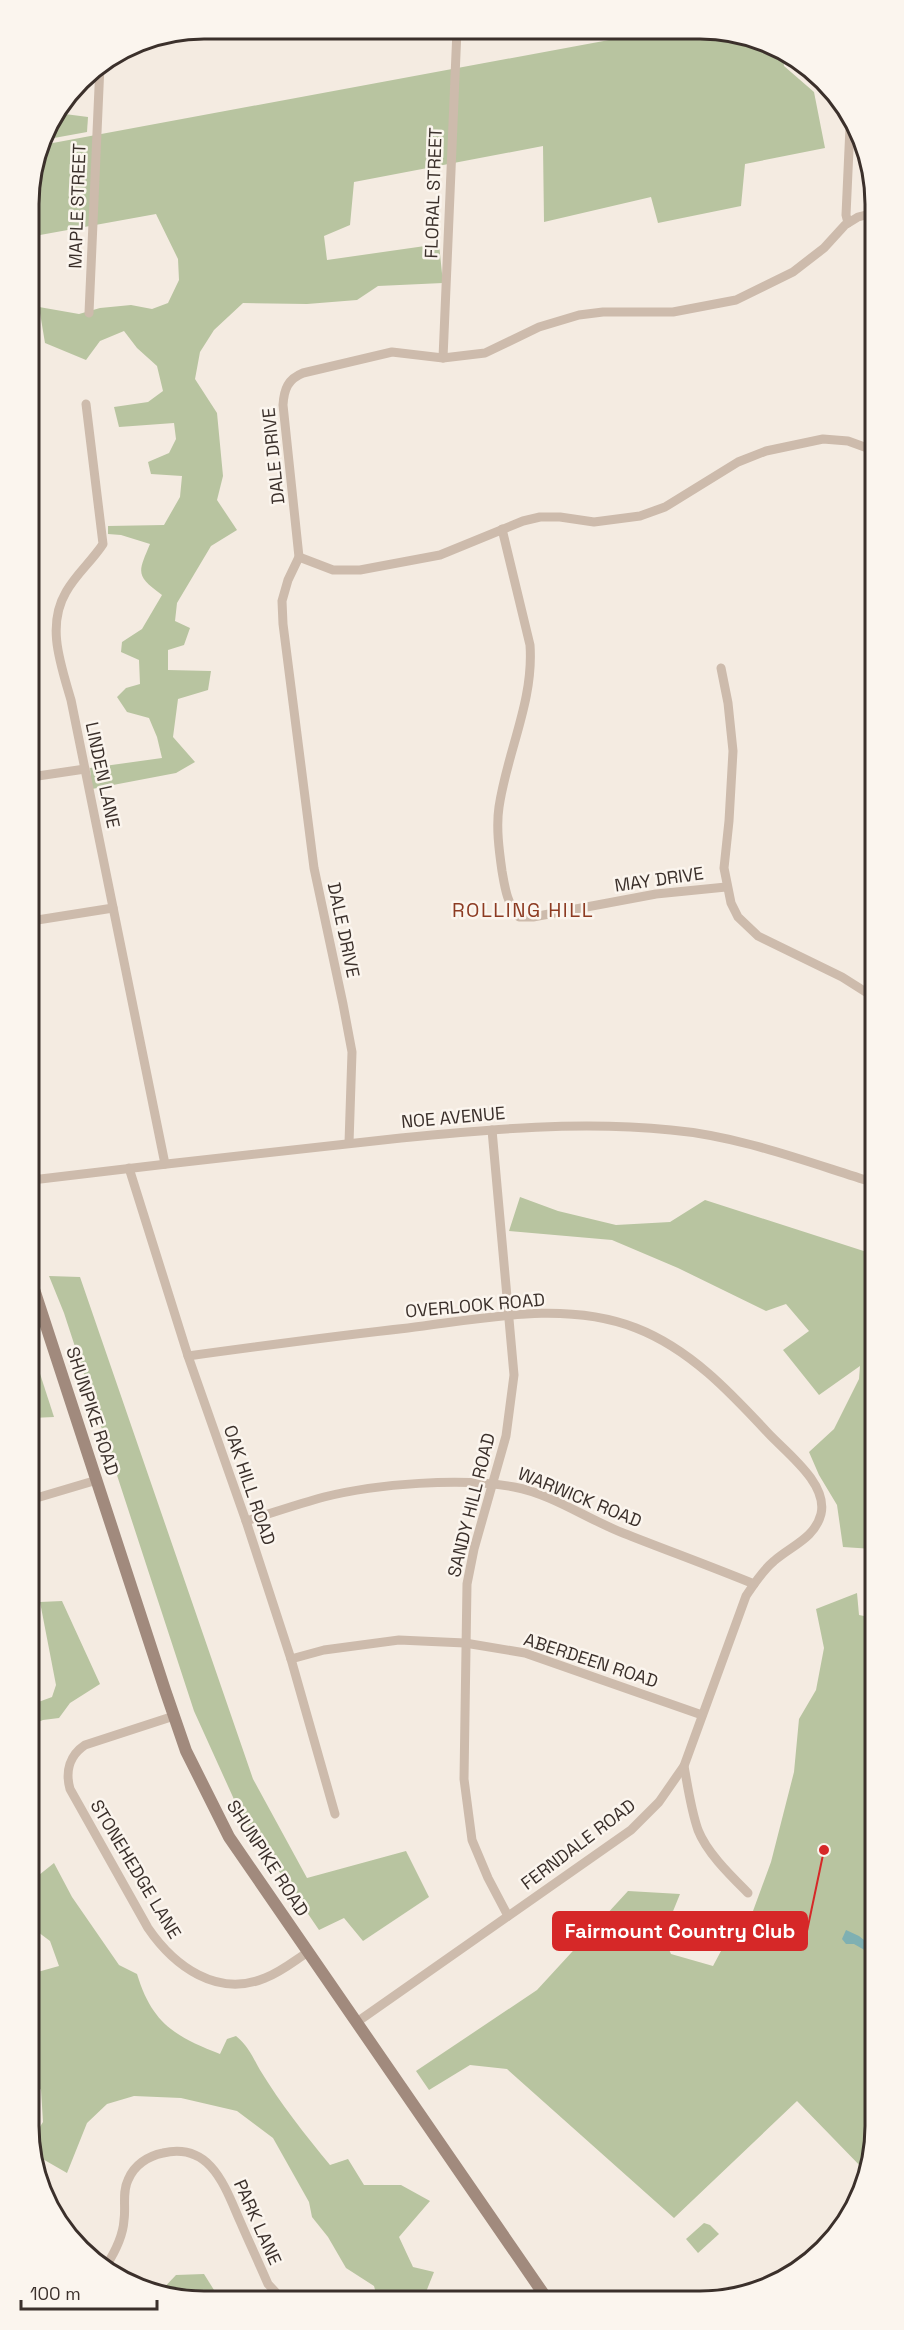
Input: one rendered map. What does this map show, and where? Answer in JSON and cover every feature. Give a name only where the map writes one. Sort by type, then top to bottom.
[{"type":"main road","name":"SHUNPIKE ROAD","points":[[39,1304],[174,1716],[200,1782],[229,1837],[542,2291]]},
{"type":"street","name":"FLORAL STREET","points":[[443,358],[457,39]]},
{"type":"street","name":"MAPLE STREET","points":[[89,313],[99,77]]},
{"type":"street","points":[[848,223],[846,216],[850,135]]},
{"type":"street","name":"DALE DRIVE","points":[[349,1143],[352,1052],[344,1004],[314,868],[283,624],[282,601],[288,580],[299,557],[284,405],[284,394],[290,381],[295,376],[315,369],[392,352],[443,358],[485,353],[538,327],[579,315],[603,312],[672,312],[736,300],[793,272],[816,255],[848,223],[865,215]]},
{"type":"street","name":"LINDEN LANE","points":[[86,404],[103,544],[64,594],[57,617],[56,643],[71,700],[165,1164]]},
{"type":"street","points":[[299,557],[333,570],[360,570],[440,555],[502,529],[540,517],[560,517],[594,522],[640,516],[666,507],[738,462],[766,451],[823,439],[848,441],[865,447]]},
{"type":"street","name":"MAY DRIVE","points":[[502,529],[530,645],[531,660],[527,696],[499,807],[499,836],[504,882],[509,903],[515,912],[519,917],[533,917],[667,892],[726,887],[738,917],[758,936],[842,977],[865,992]]},
{"type":"street","points":[[721,668],[728,703],[733,751],[724,868],[726,887]]},
{"type":"street","points":[[39,776],[85,770]]},
{"type":"street","points":[[39,920],[113,908]]},
{"type":"street","name":"NOE AVENUE","points":[[39,1179],[349,1143],[492,1130],[600,1125],[692,1132],[751,1145],[865,1180]]},
{"type":"street","name":"SANDY HILL ROAD","points":[[492,1130],[514,1375],[506,1436],[474,1549],[469,1575],[465,1643],[464,1779],[472,1839],[488,1878],[508,1916]]},
{"type":"street","name":"OAK HILL ROAD","points":[[129,1168],[188,1356],[246,1521],[291,1659],[335,1814]]},
{"type":"street","name":"OVERLOOK ROAD","points":[[188,1356],[509,1315],[568,1314],[602,1317],[637,1328],[677,1347],[706,1371],[814,1481]]},
{"type":"street","points":[[39,1497],[97,1479]]},
{"type":"street","name":"WARWICK ROAD","points":[[246,1521],[326,1497],[360,1491],[465,1481],[493,1484],[516,1487],[541,1496],[622,1533],[754,1584]]},
{"type":"street","name":"FERNDALE ROAD","points":[[357,2022],[631,1830],[659,1802],[684,1766],[740,1609],[754,1584],[774,1561],[810,1534],[815,1527],[822,1511],[822,1502],[814,1481]]},
{"type":"street","name":"ABERDEEN ROAD","points":[[291,1659],[324,1650],[399,1640],[465,1643],[525,1653],[702,1715]]},
{"type":"street","name":"STONEHEDGE LANE","points":[[174,1716],[85,1745],[75,1753],[68,1770],[70,1789],[148,1928],[176,1962],[198,1976],[221,1983],[253,1982],[265,1978],[284,1969],[308,1952]]},
{"type":"street","points":[[684,1766],[699,1833],[723,1867],[748,1893]]},
{"type":"street","name":"PARK LANE","points":[[109,2261],[122,2235],[125,2191],[131,2174],[150,2157],[174,2151],[187,2152],[204,2160],[220,2179],[268,2284],[274,2291]]},
{"type":"green space","points":[[614,39],[700,39],[732,42],[753,48],[784,62],[784,66],[814,92],[825,148],[745,164],[741,206],[658,223],[651,197],[544,222],[543,146],[354,182],[350,225],[324,236],[327,260],[439,244],[443,283],[378,286],[357,300],[307,304],[243,303],[214,330],[200,352],[195,379],[217,413],[223,476],[217,500],[237,530],[211,546],[177,603],[175,621],[190,628],[184,645],[168,650],[168,670],[211,671],[208,690],[178,699],[173,737],[195,762],[176,773],[92,789],[90,768],[162,758],[149,718],[127,712],[117,697],[126,688],[140,684],[139,660],[121,652],[122,642],[142,629],[162,595],[147,583],[141,573],[150,544],[121,535],[108,534],[108,526],[164,525],[180,497],[182,476],[151,474],[148,462],[169,453],[176,439],[174,423],[119,427],[114,407],[148,402],[163,391],[157,366],[137,348],[124,331],[100,341],[86,360],[45,343],[39,307],[79,314],[100,308],[131,305],[152,309],[168,303],[179,280],[178,259],[156,214],[39,235],[39,193],[42,172],[51,143]]},
{"type":"green space","points":[[66,114],[88,117],[87,132],[53,138]]},
{"type":"green space","points":[[520,1197],[558,1211],[616,1225],[670,1222],[705,1200],[865,1251],[865,1548],[843,1547],[837,1505],[819,1475],[809,1452],[834,1429],[859,1379],[860,1366],[819,1395],[783,1350],[809,1331],[786,1304],[766,1311],[678,1268],[612,1240],[509,1231]]},
{"type":"green space","points":[[49,1276],[80,1277],[253,1779],[307,1878],[406,1851],[429,1897],[363,1941],[344,1918],[319,1930],[242,1817],[194,1711],[64,1313]]},
{"type":"green space","points":[[39,1371],[54,1417],[39,1418]]},
{"type":"green space","points":[[857,1593],[859,1615],[865,1616],[865,2137],[860,2166],[797,2101],[674,2218],[507,2069],[470,2065],[429,2090],[416,2071],[537,1990],[628,1891],[680,1894],[663,1936],[671,1954],[713,1966],[729,1936],[749,1944],[753,1911],[771,1862],[794,1772],[799,1719],[816,1690],[824,1648],[816,1609]]},
{"type":"green space","points":[[62,1601],[100,1684],[70,1703],[59,1718],[39,1722],[39,1702],[52,1697],[56,1685],[40,1602]]},
{"type":"green space","points":[[54,1863],[72,1897],[119,1965],[137,1974],[150,2005],[167,2026],[190,2041],[220,2054],[227,2039],[236,2036],[247,2048],[285,2107],[330,2165],[348,2159],[364,2185],[401,2185],[430,2201],[399,2237],[413,2267],[434,2272],[426,2291],[375,2291],[374,2286],[346,2268],[328,2237],[312,2217],[309,2202],[273,2138],[237,2111],[181,2098],[134,2096],[107,2104],[87,2123],[67,2173],[43,2159],[39,2128],[43,2122],[39,2087],[39,1972],[59,1966],[50,1941],[39,1933],[39,1875]]},
{"type":"green space","points":[[704,2223],[710,2225],[719,2234],[698,2253],[686,2239]]},
{"type":"green space","points":[[204,2274],[215,2291],[183,2290],[165,2286],[176,2275]]},
{"type":"water","points":[[846,1930],[859,1936],[865,1941],[865,1950],[854,1944],[846,1944],[842,1939]]},
{"type":"place","name":"Fairmount Country Club","points":[[824,1850]]},
{"type":"district","name":"ROLLING HILL","points":[[523,910]]}]
